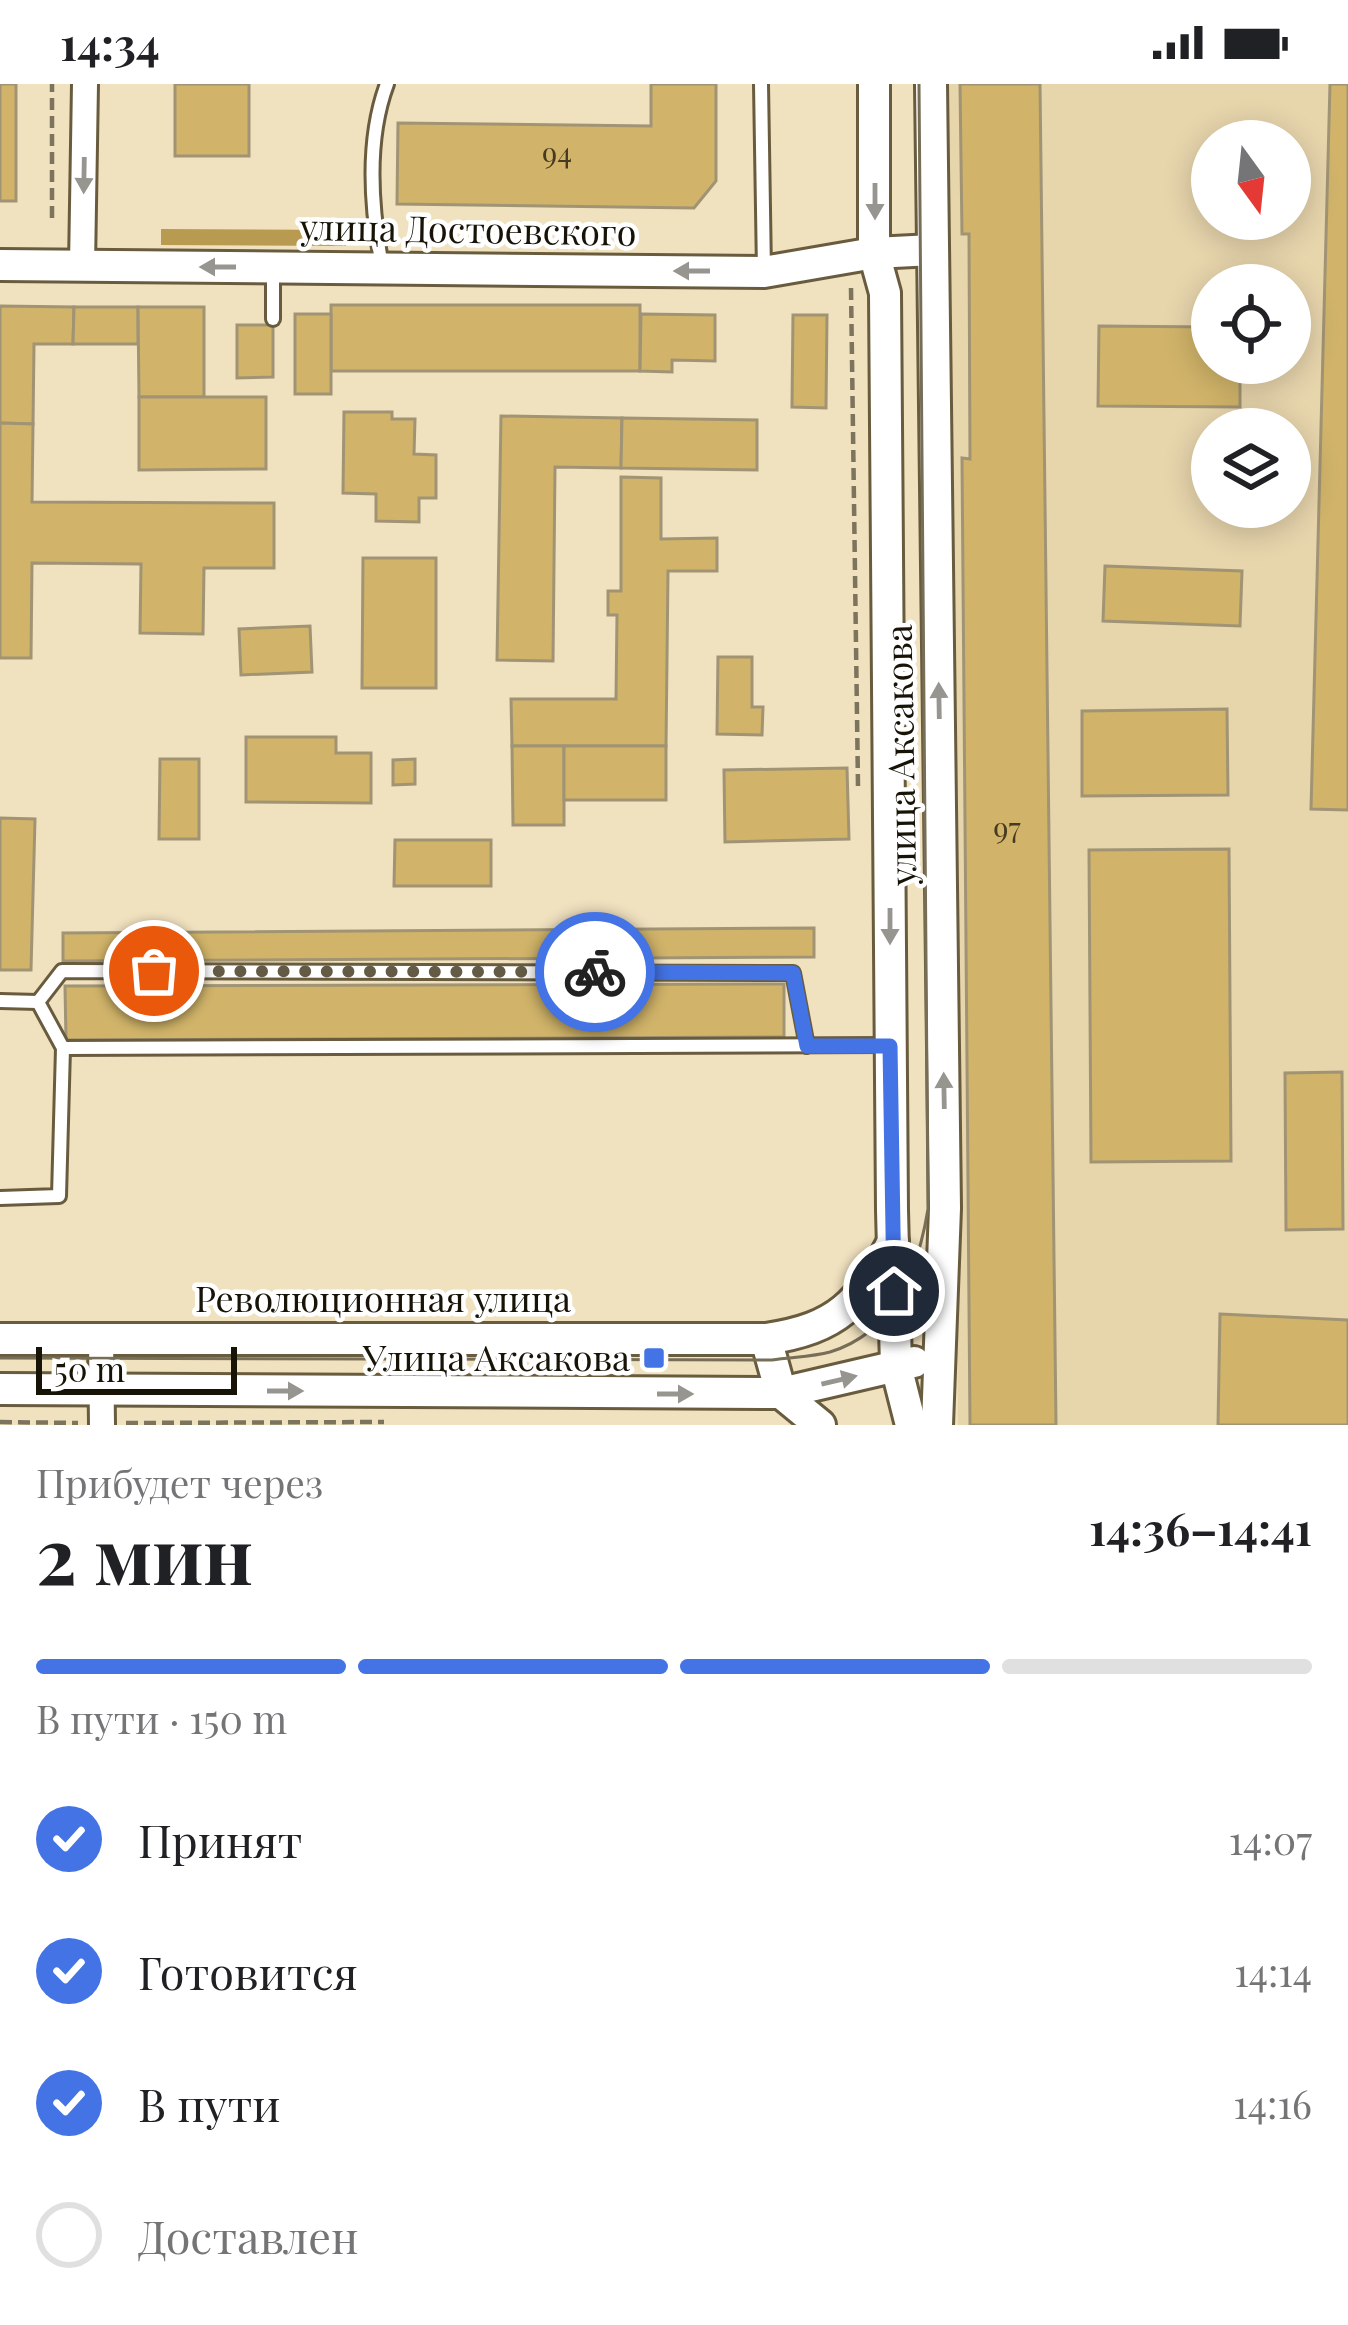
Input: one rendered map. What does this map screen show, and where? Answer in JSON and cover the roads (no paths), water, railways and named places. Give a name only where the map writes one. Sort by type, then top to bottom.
[{"type":"street","points":[[82,266],[86,84]]},
{"type":"street","points":[[874,84],[862,255],[885,293],[892,1210],[896,1366],[911,1425]]},
{"type":"street","name":"улица Аксакова","points":[[931,84],[945,1208],[937,1425]]},
{"type":"street","name":"улица Достоевского","points":[[0,266],[764,272],[862,255],[933,250]]},
{"type":"street","name":"Революционная улица","points":[[0,1339],[766,1339],[802,1333],[836,1319],[867,1289],[893,1242]]},
{"type":"street","points":[[101,1339],[102,1425]]},
{"type":"street","points":[[766,1339],[781,1394],[820,1425]]},
{"type":"street","points":[[0,1389],[781,1394],[939,1356]]},
{"type":"lane","points":[[383,269],[373,219],[376,113],[387,84]]},
{"type":"lane","points":[[760,84],[764,272]]},
{"type":"lane","points":[[273,268],[273,319]]},
{"type":"lane","points":[[38,1001],[62,971],[793,973],[807,1046]]},
{"type":"lane","points":[[0,1000],[38,1001]]},
{"type":"lane","points":[[0,1198],[59,1196],[63,1048],[38,1001]]},
{"type":"lane","points":[[63,1048],[890,1046]]},
{"type":"tram line","points":[[0,1358],[772,1360],[816,1355],[852,1343],[871,1330],[900,1296],[918,1254],[928,1209],[919,84]]},
{"type":"place","name":"Улица Аксакова","points":[[654,1358]]}]
